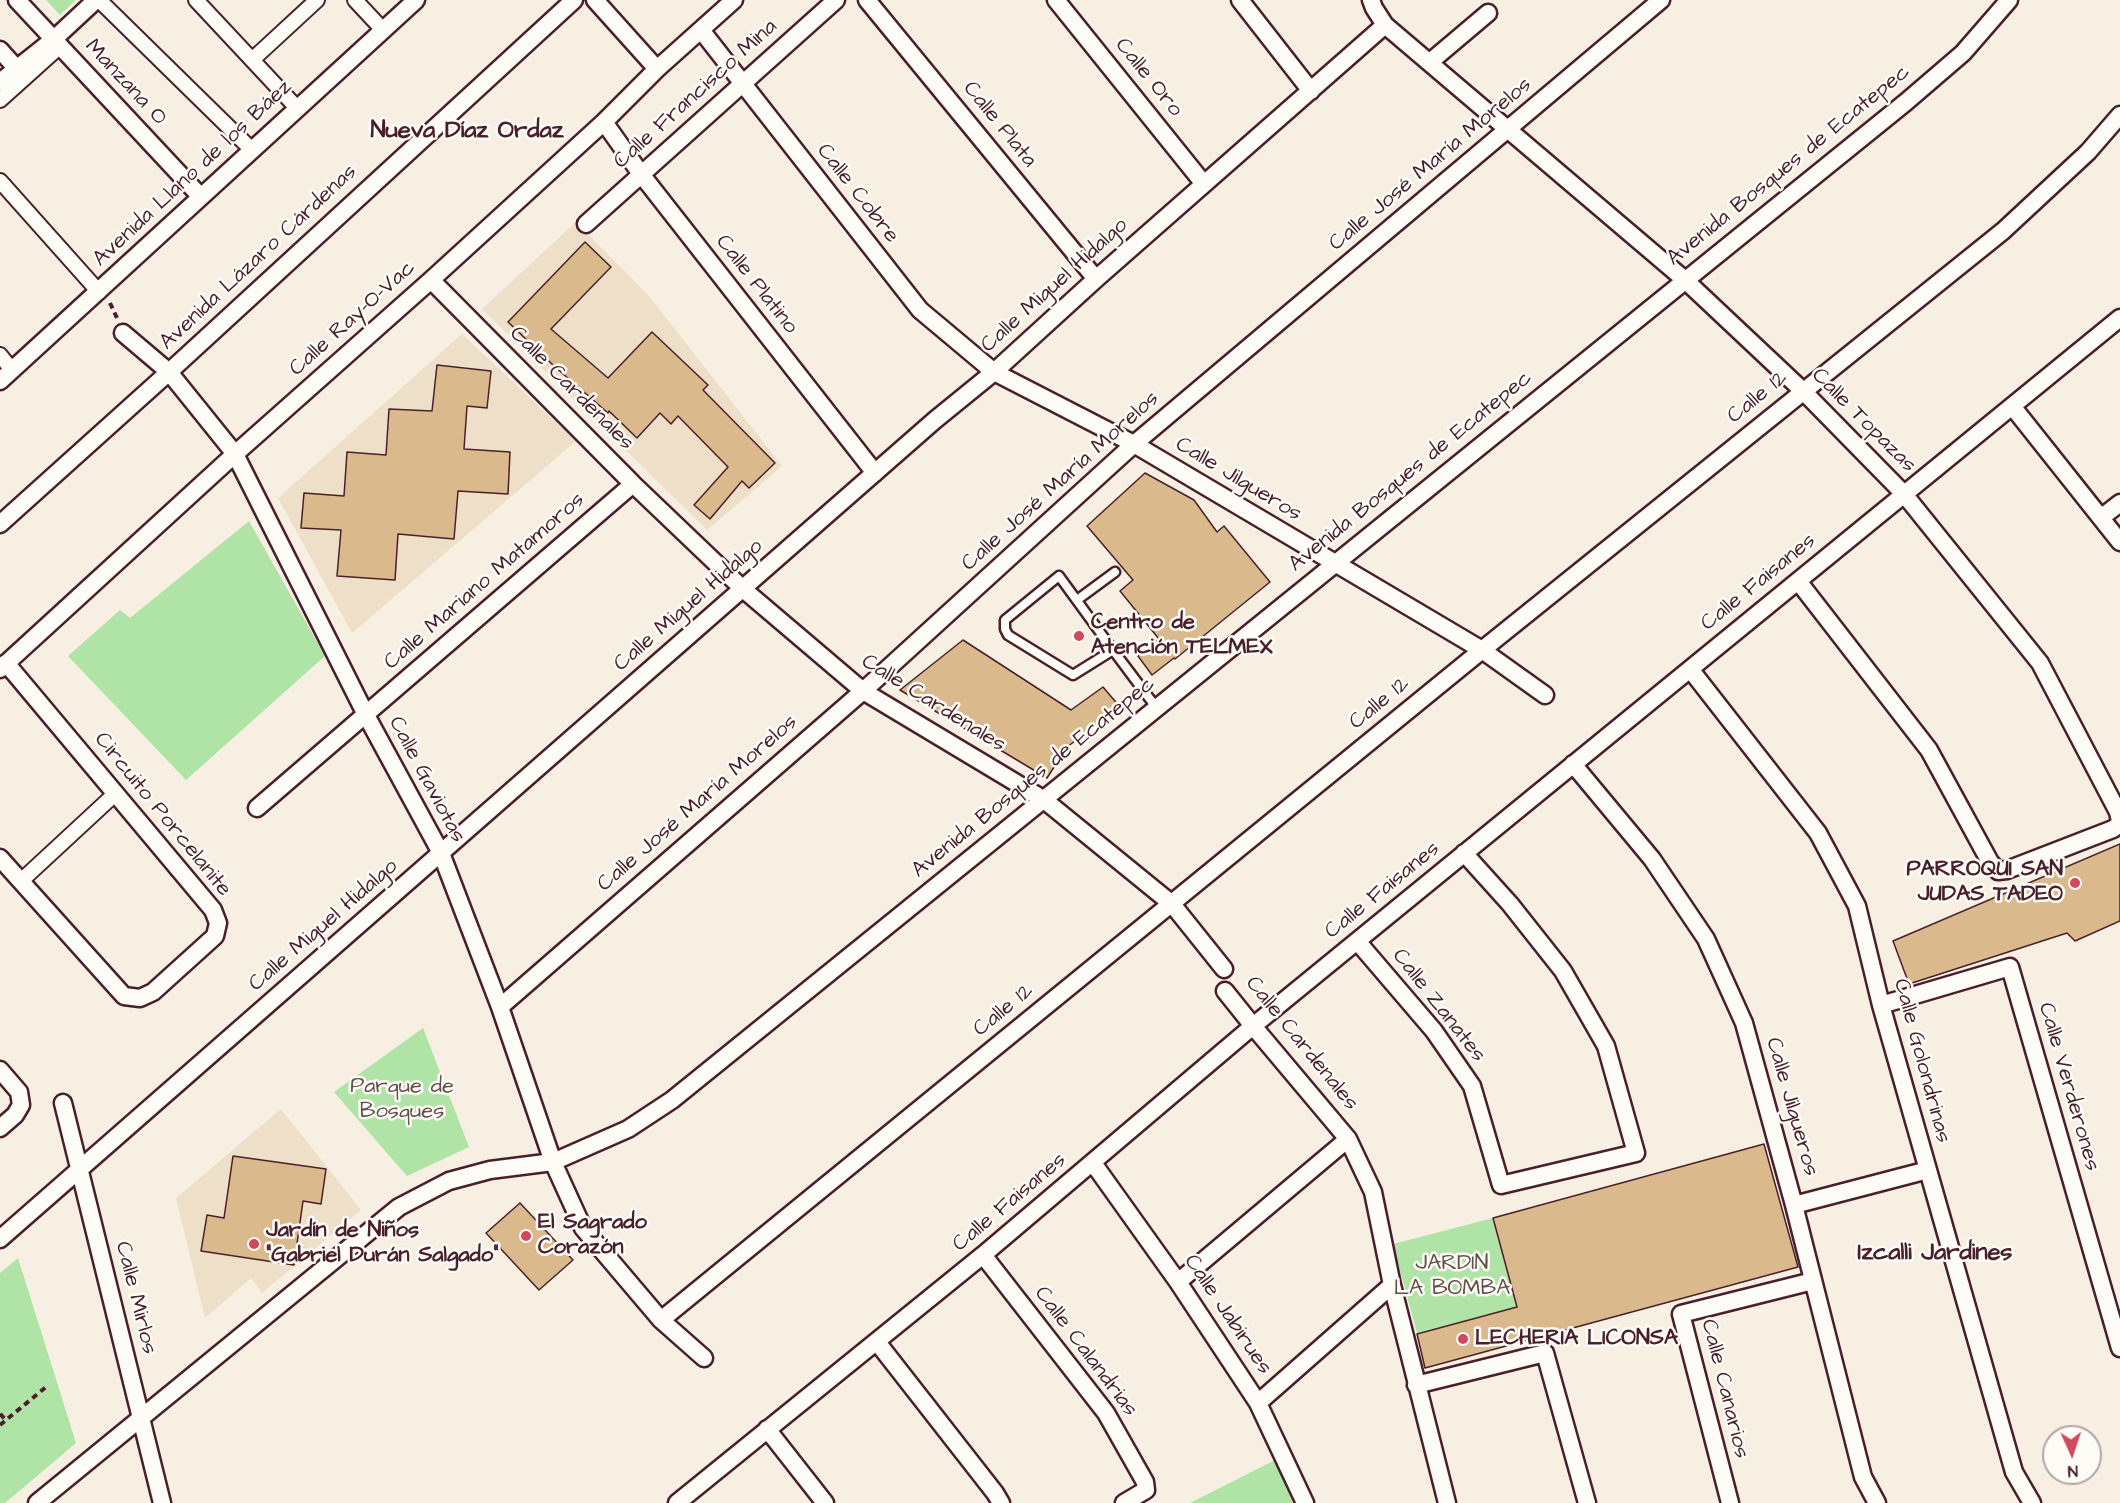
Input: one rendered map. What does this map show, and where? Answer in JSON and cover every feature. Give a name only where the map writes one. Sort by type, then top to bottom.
[{"type":"street","name":"Manzana O","points":[[17,0],[201,197]]},
{"type":"street","points":[[0,100],[98,0],[252,150]]},
{"type":"street","points":[[196,0],[297,108]]},
{"type":"street","points":[[252,60],[317,0]]},
{"type":"street","points":[[355,0],[383,30]]},
{"type":"street","name":"Avenida Llano de los Báez","points":[[6,375],[416,0]]},
{"type":"street","name":"Avenida Lázaro Cárdenas","points":[[0,524],[574,0]]},
{"type":"street","points":[[595,0],[657,69]]},
{"type":"street","name":"Calle Ray-O-Vac","points":[[3,666],[235,454],[431,280],[734,0]]},
{"type":"street","name":"Calle Francisco Mina","points":[[586,224],[836,0]]},
{"type":"street","name":"Calle Plata","points":[[867,0],[1096,279]]},
{"type":"street","name":"Calle Oro","points":[[1056,0],[1204,184]]},
{"type":"street","points":[[1240,0],[1311,91]]},
{"type":"street","points":[[1371,0],[1385,25]]},
{"type":"street","name":"Calle José María Morelos","points":[[500,1007],[863,691],[1134,444],[1661,0]]},
{"type":"street","name":"Avenida Bosques de Ecatepec","points":[[37,1503],[399,1207],[449,1181],[490,1170],[554,1162],[628,1129],[672,1100],[1906,102],[1963,53],[2009,0]]},
{"type":"street","points":[[1430,62],[1488,13]]},
{"type":"street","name":"Calle Miguel Hidalgo","points":[[0,1239],[993,372],[1385,25]]},
{"type":"street","name":"Calle Topazas","points":[[1385,25],[1685,279],[1803,391],[1904,494],[2040,663],[2118,813],[2120,823],[2113,829],[2018,866],[1998,871],[1990,862],[1929,750],[1798,581]]},
{"type":"street","name":"Calle Cobre","points":[[701,30],[920,310],[993,372]]},
{"type":"street","points":[[0,82],[56,43]]},
{"type":"street","points":[[0,50],[17,69]]},
{"type":"street","name":"Calle 12","points":[[661,1320],[1482,650],[2003,231],[2088,152],[2120,115]]},
{"type":"street","name":"Calle Platino","points":[[604,122],[641,174],[875,473]]},
{"type":"street","points":[[0,181],[99,291]]},
{"type":"street","name":"Calle Cardenales","points":[[431,280],[633,484],[743,589],[863,691],[1043,799],[1172,904],[1224,969],[1225,991],[1348,1139],[1373,1192],[1392,1285],[1447,1503]]},
{"type":"street","name":"Calle Faisanes","points":[[677,1503],[983,1255],[1252,1026],[2120,318]]},
{"type":"street","name":"Calle Gaviotas","points":[[123,333],[169,372],[235,454],[366,715],[441,853],[500,1007],[554,1162],[583,1228],[661,1320],[704,1358]]},
{"type":"street","points":[[0,356],[6,375]]},
{"type":"street","name":"Calle Jilgueros","points":[[993,372],[1134,444],[1482,650],[1545,695]]},
{"type":"street","points":[[2012,406],[2120,542]]},
{"type":"street","name":"Calle Mariano Matamoros","points":[[257,808],[633,484]]},
{"type":"street","points":[[2102,517],[2120,502]]},
{"type":"street","name":"Circuito Porcelanite","points":[[0,858],[124,996],[140,998],[153,992],[215,936],[218,923],[213,910],[116,793],[3,666]]},
{"type":"street","name":"Calle Golondrinas","points":[[1690,669],[1818,833],[1857,906],[1881,1005],[2014,1472],[2032,1503]]},
{"type":"street","name":"Calle Jilgueros","points":[[1573,764],[1653,859],[1706,939],[1744,1023],[1794,1204],[1863,1477],[1877,1503]]},
{"type":"street","points":[[21,881],[116,793]]},
{"type":"street","name":"Calle Zanates","points":[[1357,941],[1434,1031],[1472,1086],[1501,1185],[1636,1153],[1606,1046],[1568,980],[1510,904],[1464,853]]},
{"type":"street","name":"Calle Verderones","points":[[1881,1005],[2010,967],[2120,1348]]},
{"type":"street","points":[[0,1070],[19,1092],[21,1105],[15,1115],[0,1128]]},
{"type":"street","name":"Calle Mirlos","points":[[63,1103],[162,1503]]},
{"type":"street","points":[[1178,1281],[1348,1139]]},
{"type":"street","name":"Calle Jabirues","points":[[1093,1163],[1178,1281],[1258,1403],[1305,1503]]},
{"type":"street","points":[[1794,1204],[1928,1170]]},
{"type":"street","name":"Calle Calandrias","points":[[983,1255],[1106,1413],[1145,1482],[1146,1490],[1124,1503]]},
{"type":"street","name":"Calle Canarios","points":[[1730,1503],[1681,1314],[1814,1281]]},
{"type":"street","points":[[1258,1403],[1392,1285]]},
{"type":"street","points":[[877,1342],[996,1492],[1001,1503]]},
{"type":"street","points":[[1416,1385],[1545,1353],[1587,1503]]},
{"type":"street","points":[[767,1429],[825,1503]]},
{"type":"lane","points":[[1077,600],[1115,572]]},
{"type":"lane","points":[[1113,650],[1073,675],[1008,636],[1005,620],[1059,576],[1156,707]]},
{"type":"path","points":[[99,291],[110,303],[123,333]]},
{"type":"path","points":[[0,1425],[46,1387]]},
{"type":"path","points":[[0,1414],[6,1420]]},
{"type":"shaded area","points":[[576,222],[649,296],[782,466],[707,530],[482,309]]},
{"type":"shaded area","points":[[462,334],[576,441],[352,633],[278,498]]},
{"type":"shaded area","name":"Jardín de Niños \"Gabriel Durán Salgado\"","points":[[281,1109],[361,1210],[262,1293],[251,1278],[205,1318],[176,1198]]},
{"type":"green space","points":[[46,0],[76,0],[60,15]]},
{"type":"green space","points":[[249,521],[325,656],[186,780],[68,656],[120,610],[130,618]]},
{"type":"green space","name":"Parque de Bosques","points":[[423,1028],[469,1147],[407,1176],[334,1092]]},
{"type":"green space","name":"JARDIN LA BOMBA","points":[[1493,1218],[1526,1341],[1510,1345],[1501,1311],[1417,1333],[1393,1244]]},
{"type":"green space","points":[[18,1258],[76,1443],[5,1503],[0,1503],[0,1273]]},
{"type":"green space","points":[[1275,1460],[1293,1503],[1190,1503]]},
{"type":"building","points":[[585,242],[611,267],[551,329],[608,378],[652,332],[708,385],[703,390],[775,463],[749,488],[742,481],[710,519],[694,505],[728,467],[678,416],[671,424],[660,413],[637,438],[609,411],[608,413],[554,366],[508,322]]},
{"type":"building","points":[[437,365],[491,371],[487,408],[467,406],[464,449],[510,452],[508,494],[458,491],[454,539],[398,534],[395,580],[337,576],[341,530],[301,528],[304,493],[344,496],[347,452],[386,455],[389,409],[432,411]]},
{"type":"building","points":[[1145,473],[1194,500],[1217,532],[1224,526],[1270,582],[1152,675],[1138,656],[1159,639],[1120,591],[1133,580],[1087,526]]},
{"type":"building","points":[[963,640],[1071,710],[1103,687],[1120,707],[1067,747],[1047,778],[900,690]]},
{"type":"building","name":"PARROQUI SAN JUDAS TADEO","points":[[2120,844],[2120,921],[2075,941],[2067,933],[1909,984],[1893,941]]},
{"type":"building","points":[[1764,1144],[1798,1267],[1425,1368],[1417,1334],[1517,1307],[1493,1218]]},
{"type":"building","points":[[233,1156],[326,1169],[321,1204],[303,1201],[294,1265],[201,1251],[207,1215],[224,1218]]},
{"type":"building","points":[[520,1203],[573,1260],[539,1290],[486,1233]]},
{"type":"place","name":"Centro de Atención TELMEX","points":[[1079,636]]},
{"type":"place","name":"PARROQUI SAN JUDAS TADEO","points":[[2075,883]]},
{"type":"place","name":"El Sagrado Corazón","points":[[526,1236]]},
{"type":"place","name":"Jardín de Niños \"Gabriel Durán Salgado\"","points":[[254,1244]]},
{"type":"place","name":"LECHERIA LICONSA","points":[[1463,1339]]},
{"type":"district","name":"Nueva Díaz Ordaz","points":[[467,132]]},
{"type":"district","name":"Izcalli Jardines","points":[[1935,1254]]}]
